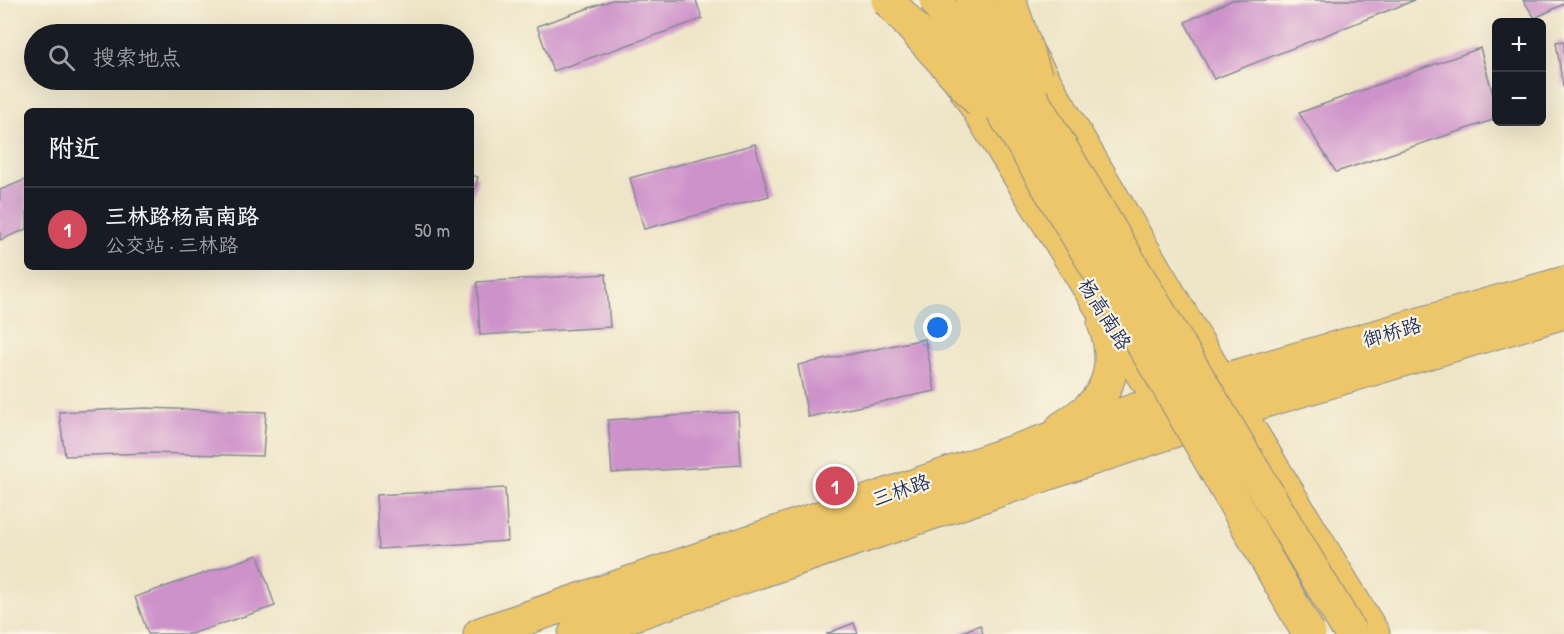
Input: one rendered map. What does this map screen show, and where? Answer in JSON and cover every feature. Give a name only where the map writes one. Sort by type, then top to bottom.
[{"type":"main road","points":[[888,0],[1028,155]]},
{"type":"main road","name":"杨高南路","points":[[910,0],[1169,415],[1292,634]]},
{"type":"main road","name":"杨高南路","points":[[936,0],[1168,386],[1309,634]]},
{"type":"main road","points":[[973,0],[1351,634]]},
{"type":"main road","points":[[997,0],[1220,381],[1373,634]]},
{"type":"main road","points":[[1009,0],[1056,139]]},
{"type":"main road","name":"御桥路","points":[[1220,381],[1564,284]]},
{"type":"main road","points":[[1029,446],[1060,430],[1079,416],[1096,400],[1107,382],[1112,359],[1110,338],[1096,300]]},
{"type":"main road","name":"御桥路","points":[[1238,409],[1564,312]]},
{"type":"main road","name":"三林路","points":[[575,634],[1169,415],[1220,381]]},
{"type":"main road","points":[[1272,467],[1267,439],[1272,427],[1289,407],[1328,382]]},
{"type":"main road","name":"三林路","points":[[480,634],[1029,446],[1169,415],[1238,409]]},
{"type":"building","points":[[612,0],[696,0],[702,19],[553,71],[537,26]]},
{"type":"building","points":[[1232,0],[1415,0],[1214,79],[1185,22]]},
{"type":"building","points":[[1523,0],[1564,0],[1564,4],[1535,18]]},
{"type":"building","points":[[1564,41],[1564,87],[1563,87],[1556,42]]},
{"type":"building","points":[[1480,48],[1492,91],[1492,120],[1336,172],[1299,113]]},
{"type":"building","points":[[755,144],[769,196],[644,229],[630,178]]},
{"type":"building","points":[[474,176],[478,177],[474,192]]},
{"type":"building","points":[[24,180],[24,230],[0,240],[0,190]]},
{"type":"building","points":[[606,274],[610,327],[480,335],[477,282]]},
{"type":"building","points":[[925,339],[935,391],[808,417],[798,365]]},
{"type":"building","points":[[146,408],[266,412],[263,456],[147,453],[65,456],[59,412]]},
{"type":"building","points":[[738,412],[741,465],[612,473],[608,420]]},
{"type":"building","points":[[505,488],[508,541],[379,549],[376,495]]},
{"type":"building","points":[[258,555],[275,606],[191,634],[148,634],[135,597]]},
{"type":"building","points":[[854,623],[858,634],[826,634]]},
{"type":"building","points":[[980,625],[983,634],[957,634]]},
{"type":"place","name":"三林路杨高南路","points":[[835,486]]}]
